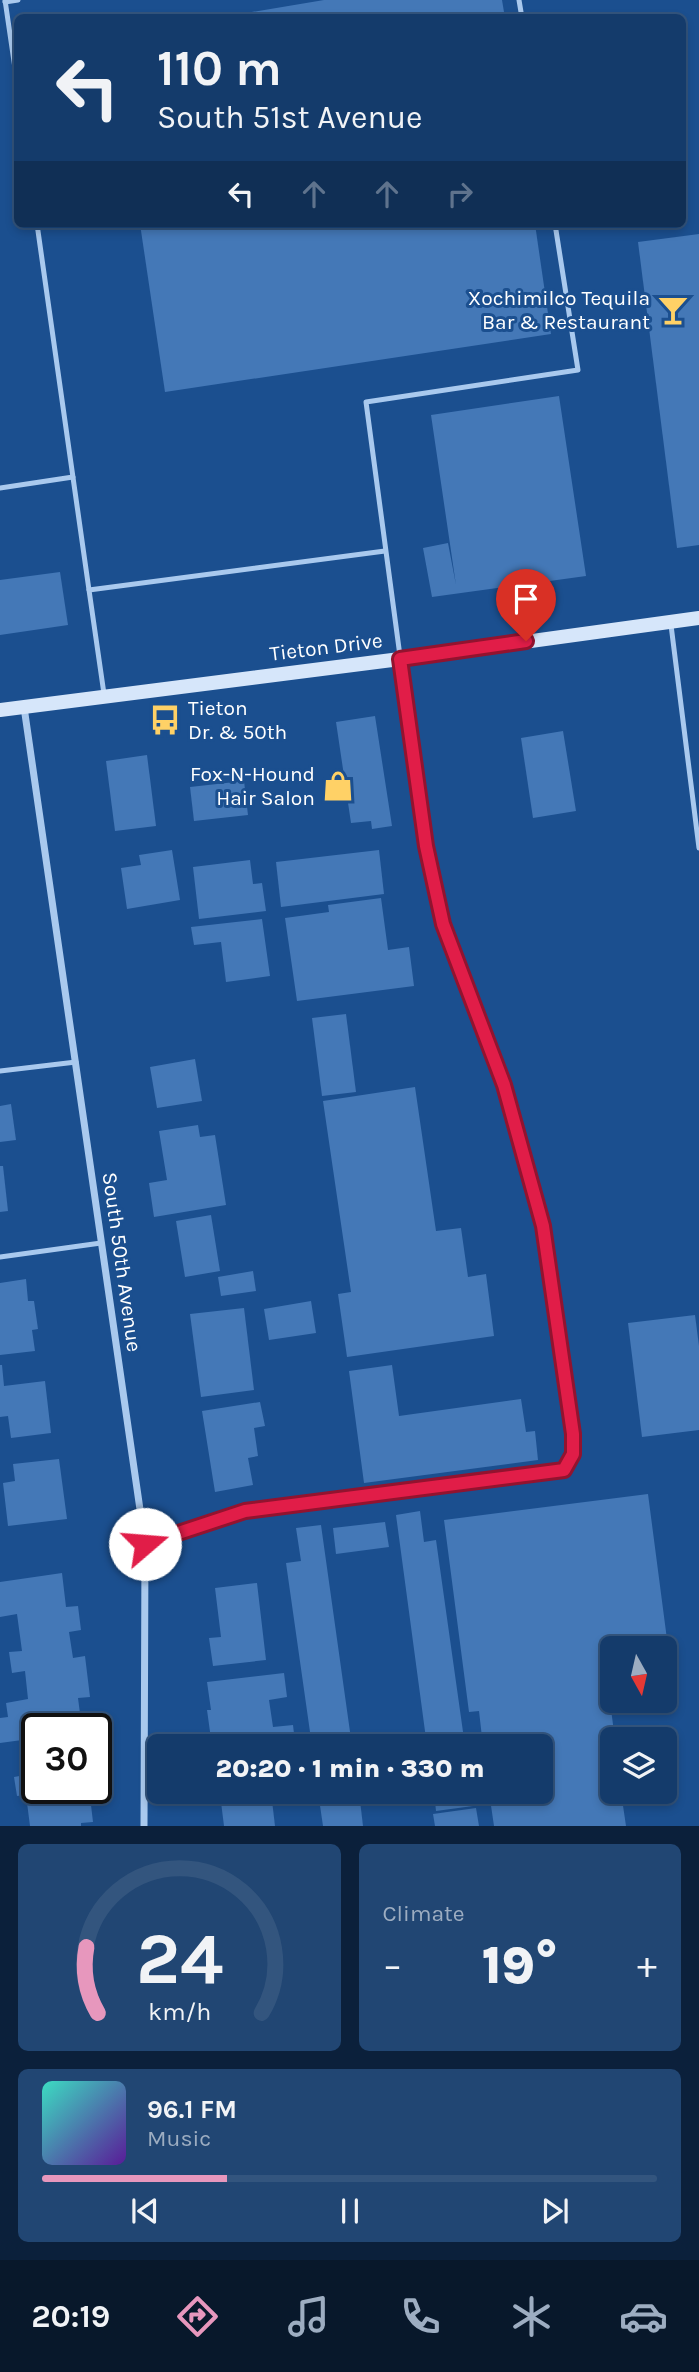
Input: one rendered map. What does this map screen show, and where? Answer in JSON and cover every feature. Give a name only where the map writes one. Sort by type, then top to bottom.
[{"type":"main road","name":"Tieton Drive","points":[[0,710],[699,618]]},
{"type":"street","points":[[145,1544],[245,1511],[564,1470],[573,1454],[573,1434],[543,1226],[504,1085],[443,924],[426,846],[400,659]]},
{"type":"street","name":"South 50th Avenue","points":[[24,707],[145,1544],[144,1826]]},
{"type":"lane","points":[[14,62],[5,1],[18,0]]},
{"type":"lane","points":[[38,228],[104,696]]},
{"type":"lane","points":[[400,659],[366,402],[578,370],[556,228]]},
{"type":"lane","points":[[0,488],[73,477]]},
{"type":"lane","points":[[89,590],[385,551]]},
{"type":"lane","points":[[671,622],[699,848]]},
{"type":"lane","points":[[0,1071],[76,1062]]},
{"type":"lane","points":[[0,1257],[102,1243]]},
{"type":"building","points":[[324,0],[502,0],[504,14],[240,14]]},
{"type":"building","points":[[141,228],[536,228],[551,334],[165,392]]},
{"type":"building","points":[[699,234],[699,545],[677,548],[638,242]]},
{"type":"building","points":[[559,396],[586,576],[432,597],[423,548],[448,543],[456,585],[431,415]]},
{"type":"building","points":[[60,572],[68,625],[0,635],[0,580]]},
{"type":"building","points":[[375,716],[392,826],[372,829],[371,821],[351,823],[336,722]]},
{"type":"building","points":[[563,731],[576,811],[533,818],[521,738]]},
{"type":"building","points":[[147,755],[156,826],[115,831],[106,761]]},
{"type":"building","points":[[244,781],[248,815],[194,821],[190,787]]},
{"type":"building","points":[[172,850],[180,900],[127,909],[121,868],[141,865],[139,855]]},
{"type":"building","points":[[379,850],[384,894],[281,907],[276,862]]},
{"type":"building","points":[[250,860],[253,884],[262,883],[266,911],[199,919],[193,867]]},
{"type":"building","points":[[381,898],[388,950],[409,947],[414,986],[297,1001],[285,918],[329,912],[328,905]]},
{"type":"building","points":[[262,919],[270,976],[226,982],[221,942],[194,945],[191,927]]},
{"type":"building","points":[[346,1014],[356,1092],[322,1096],[312,1018]]},
{"type":"building","points":[[195,1059],[202,1101],[157,1108],[150,1067]]},
{"type":"building","points":[[415,1087],[436,1231],[461,1228],[468,1277],[486,1274],[494,1336],[347,1357],[338,1294],[351,1292],[323,1101]]},
{"type":"building","points":[[11,1104],[16,1140],[0,1142],[0,1106]]},
{"type":"building","points":[[198,1125],[200,1137],[215,1135],[226,1205],[154,1217],[149,1183],[167,1180],[159,1131]]},
{"type":"building","points":[[0,1166],[3,1166],[8,1211],[0,1212]]},
{"type":"building","points":[[211,1215],[220,1271],[185,1277],[176,1221]]},
{"type":"building","points":[[253,1271],[256,1291],[221,1296],[218,1277]]},
{"type":"building","points":[[26,1279],[28,1301],[34,1301],[38,1329],[32,1330],[35,1351],[0,1355],[0,1283]]},
{"type":"building","points":[[311,1301],[316,1333],[269,1340],[264,1309]]},
{"type":"building","points":[[244,1308],[254,1390],[201,1397],[190,1314]]},
{"type":"building","points":[[695,1315],[699,1346],[699,1430],[642,1437],[628,1323]]},
{"type":"building","points":[[0,1365],[4,1386],[45,1381],[51,1433],[11,1438],[8,1416],[0,1417]]},
{"type":"building","points":[[392,1365],[399,1416],[521,1399],[526,1432],[535,1431],[538,1460],[364,1483],[349,1371]]},
{"type":"building","points":[[260,1402],[265,1426],[254,1428],[258,1456],[248,1458],[253,1485],[215,1492],[202,1411]]},
{"type":"building","points":[[59,1459],[67,1519],[8,1526],[3,1483],[15,1481],[13,1464]]},
{"type":"building","points":[[648,1494],[667,1636],[600,1636],[600,1713],[612,1713],[613,1727],[600,1727],[600,1804],[623,1804],[626,1826],[494,1826],[491,1804],[553,1804],[553,1734],[482,1734],[479,1711],[469,1712],[444,1520]]},
{"type":"building","points":[[420,1511],[424,1542],[436,1540],[463,1734],[425,1734],[396,1515]]},
{"type":"building","points":[[385,1522],[389,1547],[336,1554],[333,1528]]},
{"type":"building","points":[[321,1525],[350,1734],[310,1734],[286,1563],[301,1561],[296,1528]]},
{"type":"building","points":[[62,1573],[66,1607],[78,1606],[81,1630],[69,1632],[73,1658],[85,1656],[90,1697],[78,1698],[80,1713],[21,1713],[21,1740],[0,1743],[0,1718],[8,1717],[6,1703],[28,1699],[25,1671],[12,1673],[9,1652],[22,1651],[17,1614],[0,1617],[0,1582]]},
{"type":"building","points":[[257,1583],[266,1660],[213,1666],[209,1638],[221,1637],[215,1588]]},
{"type":"building","points":[[284,1673],[287,1697],[269,1700],[273,1727],[293,1725],[294,1734],[210,1734],[207,1710],[211,1710],[207,1682]]},
{"type":"building","points":[[21,1776],[21,1796],[17,1796],[14,1777]]},
{"type":"building","points":[[27,1804],[91,1804],[93,1822],[81,1823],[81,1826],[30,1826]]},
{"type":"building","points":[[221,1804],[272,1804],[275,1826],[224,1826]]},
{"type":"building","points":[[320,1804],[360,1804],[363,1826],[323,1826]]},
{"type":"building","points":[[435,1804],[473,1804],[473,1806],[436,1811]]},
{"type":"building","points":[[476,1808],[479,1826],[435,1826],[433,1814]]},
{"type":"place","name":"Xochimilco Tequila Bar & Restaurant","points":[[673,310]]},
{"type":"place","name":"Tieton Dr. & 50th","points":[[165,720]]},
{"type":"place","name":"Fox-N-Hound Hair Salon","points":[[338,786]]},
{"type":"route","points":[[145,1544],[245,1511],[564,1470],[573,1454],[573,1434],[543,1226],[504,1085],[443,924],[426,846],[400,659],[526,641]]}]
